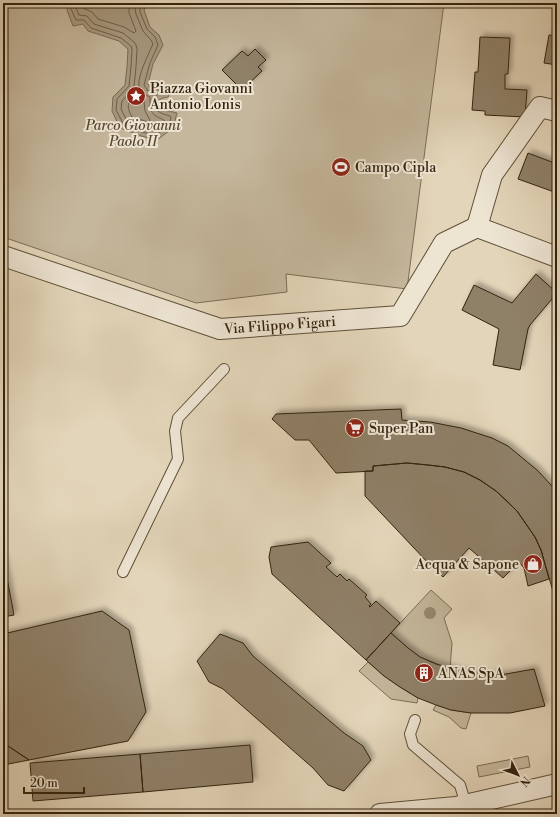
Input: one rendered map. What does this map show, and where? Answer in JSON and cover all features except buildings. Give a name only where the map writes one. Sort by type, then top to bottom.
[{"type":"street","points":[[557,111],[540,107],[492,176],[477,227],[557,257]]},
{"type":"street","name":"Via Filippo Figari","points":[[3,256],[220,329],[400,316],[444,243],[477,227]]},
{"type":"street","points":[[380,814],[456,807],[557,784]]},
{"type":"lane","points":[[123,572],[178,459],[175,431],[178,418],[224,369]]},
{"type":"lane","points":[[415,720],[410,734],[413,745],[460,785],[466,805]]},
{"type":"green space","name":"Parco Giovanni Paolo II","points":[[3,3],[444,3],[407,289],[286,274],[287,292],[196,303],[3,237]]},
{"type":"green space","points":[[431,590],[452,609],[444,618],[452,643],[450,669],[420,657],[391,633]]},
{"type":"green space","points":[[368,662],[384,676],[418,698],[417,703],[391,699],[359,671]]},
{"type":"green space","points":[[436,705],[451,710],[471,713],[466,729],[461,728],[449,717],[433,710]]},
{"type":"green space","points":[[528,756],[530,767],[479,777],[477,766]]},
{"type":"water","points":[[68,3],[149,3],[144,10],[150,27],[159,35],[163,45],[153,64],[148,84],[150,87],[168,93],[168,97],[159,100],[161,109],[177,113],[173,128],[157,140],[120,128],[112,111],[113,97],[125,85],[128,49],[119,41],[88,31],[83,24],[73,26],[67,10]]},
{"type":"place","name":"Piazza Giovanni Antonio Lonis","points":[[136,96]]},
{"type":"place","name":"Campo Cipla","points":[[341,167]]},
{"type":"place","name":"Super Pan","points":[[355,428]]},
{"type":"place","name":"Acqua & Sapone","points":[[533,564]]},
{"type":"place","name":"ANAS SpA","points":[[424,673]]}]
